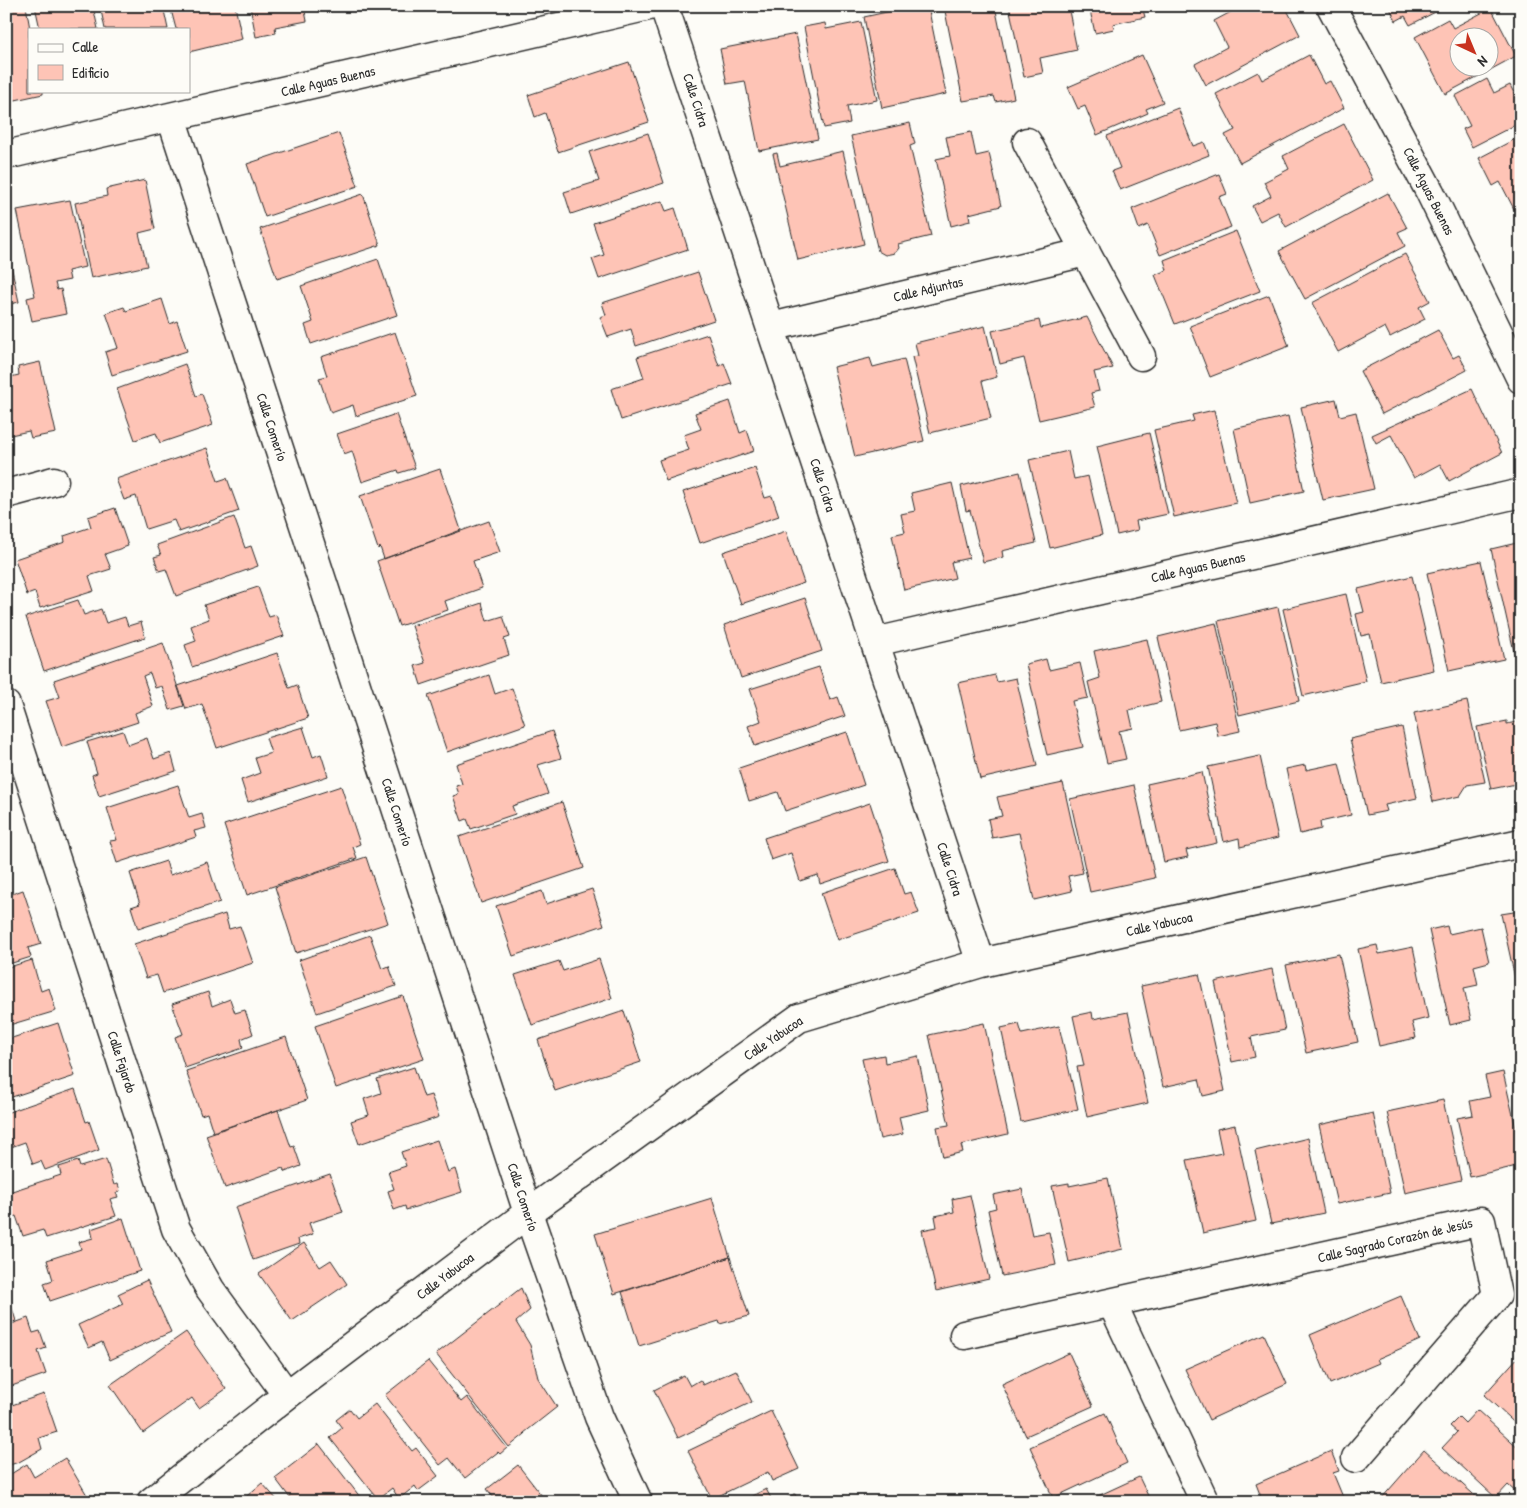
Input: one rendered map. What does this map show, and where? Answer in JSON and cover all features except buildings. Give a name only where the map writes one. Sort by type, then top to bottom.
[{"type":"street","name":"Calle Aguas Buenas","points":[[6,155],[649,6]]},
{"type":"street","name":"Calle Cidra","points":[[664,6],[981,963]]},
{"type":"street","name":"Calle Aguas Buenas","points":[[1331,6],[1430,192],[1521,378]]},
{"type":"street","name":"Calle Comerío","points":[[171,118],[528,1213],[599,1417],[638,1502]]},
{"type":"street","points":[[1026,142],[1141,356]]},
{"type":"street","name":"Calle Adjuntas","points":[[771,327],[1086,252]]},
{"type":"street","points":[[6,494],[54,481]]},
{"type":"street","name":"Calle Aguas Buenas","points":[[875,642],[1521,493]]},
{"type":"street","name":"Calle Fajardo","points":[[6,705],[176,1229],[210,1289],[287,1396]]},
{"type":"street","name":"Calle Yabucoa","points":[[151,1502],[528,1213],[799,1018],[981,963],[1521,843]]},
{"type":"street","name":"Calle Sagrado Corazón de Jesús","points":[[964,1335],[1481,1220],[1497,1295],[1356,1458]]},
{"type":"street","points":[[1112,1303],[1205,1502]]}]
